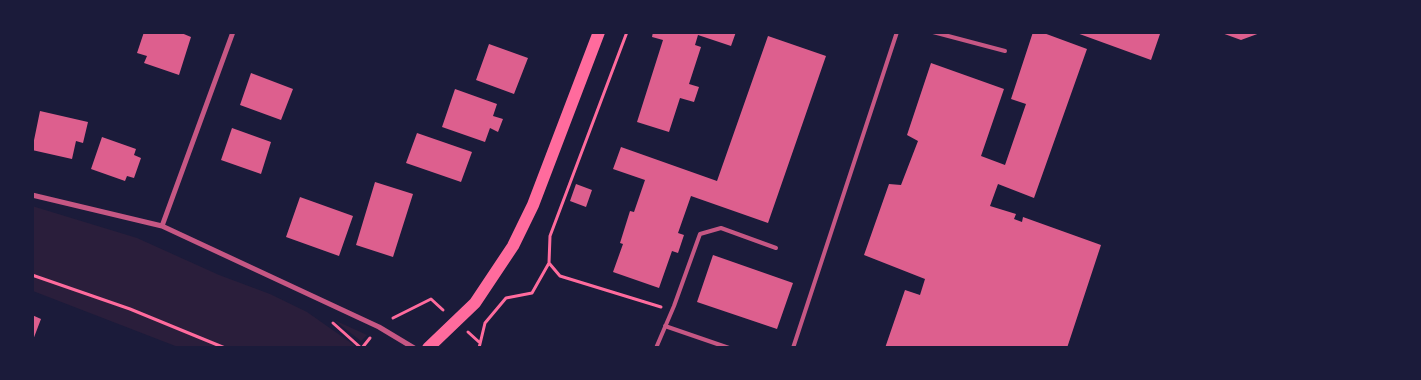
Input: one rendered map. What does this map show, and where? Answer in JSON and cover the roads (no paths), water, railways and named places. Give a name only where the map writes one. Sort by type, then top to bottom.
[{"type":"main road","points":[[428,348],[474,303],[513,246],[532,206],[599,32]]},
{"type":"street","points":[[162,226],[232,32]]},
{"type":"street","points":[[32,195],[162,226],[379,327],[414,348]]},
{"type":"lane","points":[[793,348],[897,32]]},
{"type":"lane","points":[[933,32],[1005,51]]},
{"type":"lane","points":[[656,348],[700,234],[721,228],[776,248]]},
{"type":"lane","points":[[665,326],[729,348]]}]
